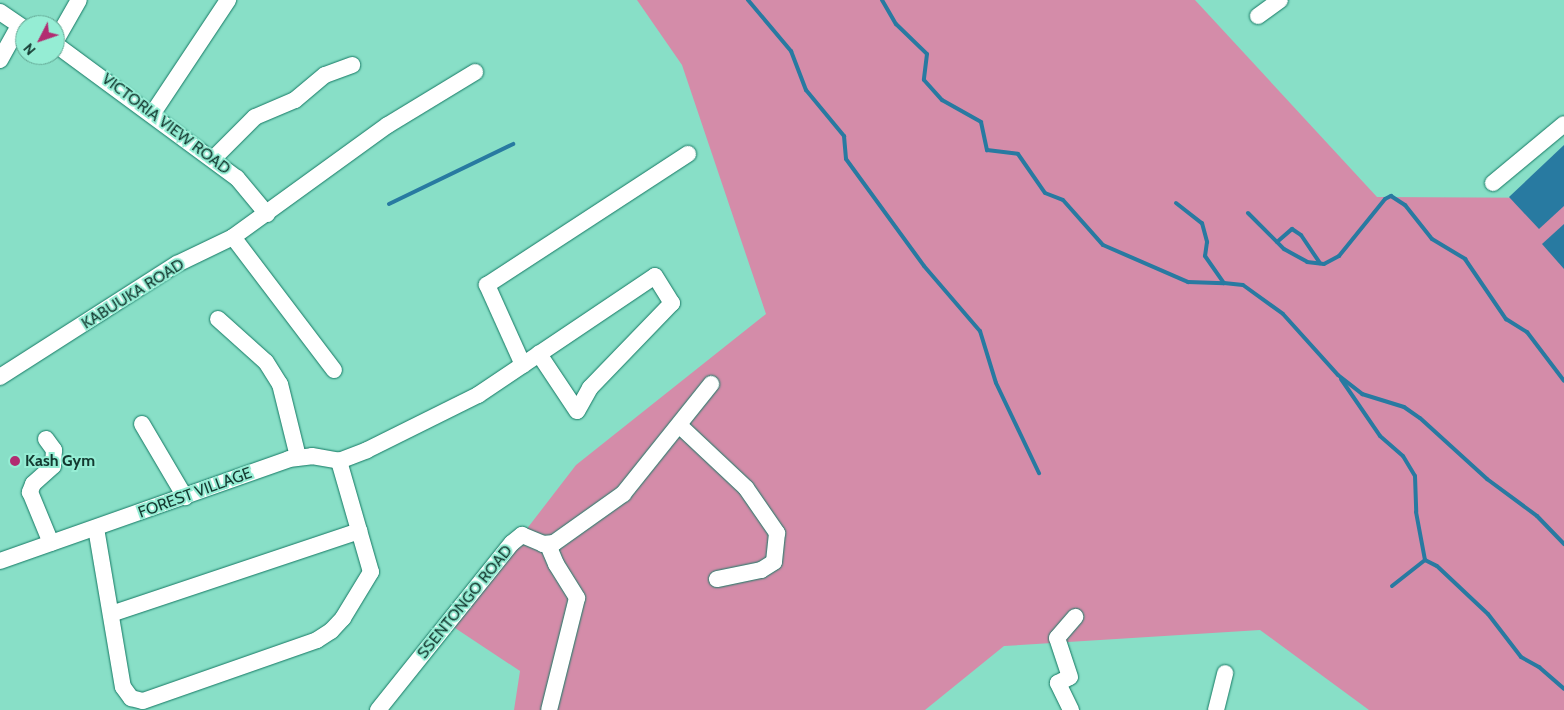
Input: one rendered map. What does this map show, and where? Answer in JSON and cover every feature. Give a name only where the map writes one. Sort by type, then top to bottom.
[{"type":"street","points":[[65,25],[79,0]]},
{"type":"street","points":[[153,113],[228,0]]},
{"type":"street","points":[[1258,16],[1280,0]]},
{"type":"street","points":[[0,12],[15,23]]},
{"type":"street","points":[[0,60],[15,38]]},
{"type":"street","name":"VICTORIA VIEW ROAD","points":[[65,50],[153,113],[237,178],[267,214]]},
{"type":"street","points":[[213,159],[255,117],[295,100],[325,75],[352,64]]},
{"type":"street","name":"KABUUKA ROAD","points":[[4,370],[177,264],[233,238],[388,126],[475,72]]},
{"type":"street","points":[[1493,184],[1564,124]]},
{"type":"street","points":[[523,365],[487,285],[688,154]]},
{"type":"street","points":[[233,238],[334,370]]},
{"type":"street","points":[[96,528],[123,687],[138,702],[317,640],[332,631],[354,603],[371,572],[339,461],[462,404],[655,276],[672,303],[590,388],[576,411],[539,354]]},
{"type":"street","points":[[218,319],[266,362],[280,384],[298,457]]},
{"type":"street","points":[[549,710],[577,598],[556,564],[548,545],[623,494],[712,384]]},
{"type":"street","points":[[142,424],[185,497]]},
{"type":"street","points":[[679,425],[746,488],[777,534],[774,562],[761,570],[717,579]]},
{"type":"street","points":[[46,439],[54,450],[53,466],[33,484],[30,492],[52,543]]},
{"type":"street","name":"FOREST VILLAGE","points":[[0,561],[298,457],[339,461]]},
{"type":"street","points":[[110,614],[359,531]]},
{"type":"street","name":"SSENTONGO ROAD","points":[[378,710],[522,534],[548,545]]},
{"type":"street","points":[[1071,710],[1058,683],[1070,677],[1057,638],[1075,617]]},
{"type":"street","points":[[1216,710],[1225,673]]},
{"type":"street","points":[[122,710],[128,694]]},
{"type":"shaded area","points":[[637,0],[1195,0],[1377,197],[1564,198],[1564,710],[1369,710],[1260,630],[1004,646],[925,710],[514,710],[520,671],[452,626],[576,465],[766,314],[682,65]]},
{"type":"water","points":[[1564,145],[1564,206],[1539,229],[1509,197]]},
{"type":"water","points":[[1564,224],[1564,269],[1542,244]]},
{"type":"waterway","points":[[748,0],[791,51],[806,90],[844,136],[846,159],[924,266],[980,331],[996,383],[1039,473]]},
{"type":"waterway","points":[[882,0],[896,24],[927,54],[924,80],[942,100],[981,122],[987,150],[1018,154],[1045,193],[1063,200],[1103,245],[1188,282],[1224,283]]},
{"type":"waterway","points":[[389,204],[513,144]]},
{"type":"waterway","points":[[1248,213],[1284,249],[1307,262],[1324,264],[1339,256],[1385,199],[1391,196],[1405,205],[1432,239],[1465,259],[1506,319],[1527,332],[1564,381]]},
{"type":"waterway","points":[[1176,203],[1202,223],[1207,242],[1205,256],[1224,283],[1243,285],[1283,314],[1338,375],[1362,394],[1404,407],[1420,418],[1487,479],[1537,516],[1564,544]]},
{"type":"waterway","points":[[1277,242],[1292,229],[1301,235],[1320,263]]},
{"type":"waterway","points":[[1341,379],[1380,436],[1403,456],[1415,476],[1416,512],[1425,560]]},
{"type":"waterway","points":[[1425,560],[1437,566],[1488,614],[1521,657],[1539,667],[1564,689]]},
{"type":"waterway","points":[[1392,586],[1425,560]]},
{"type":"place","name":"Kash Gym","points":[[15,461]]}]
